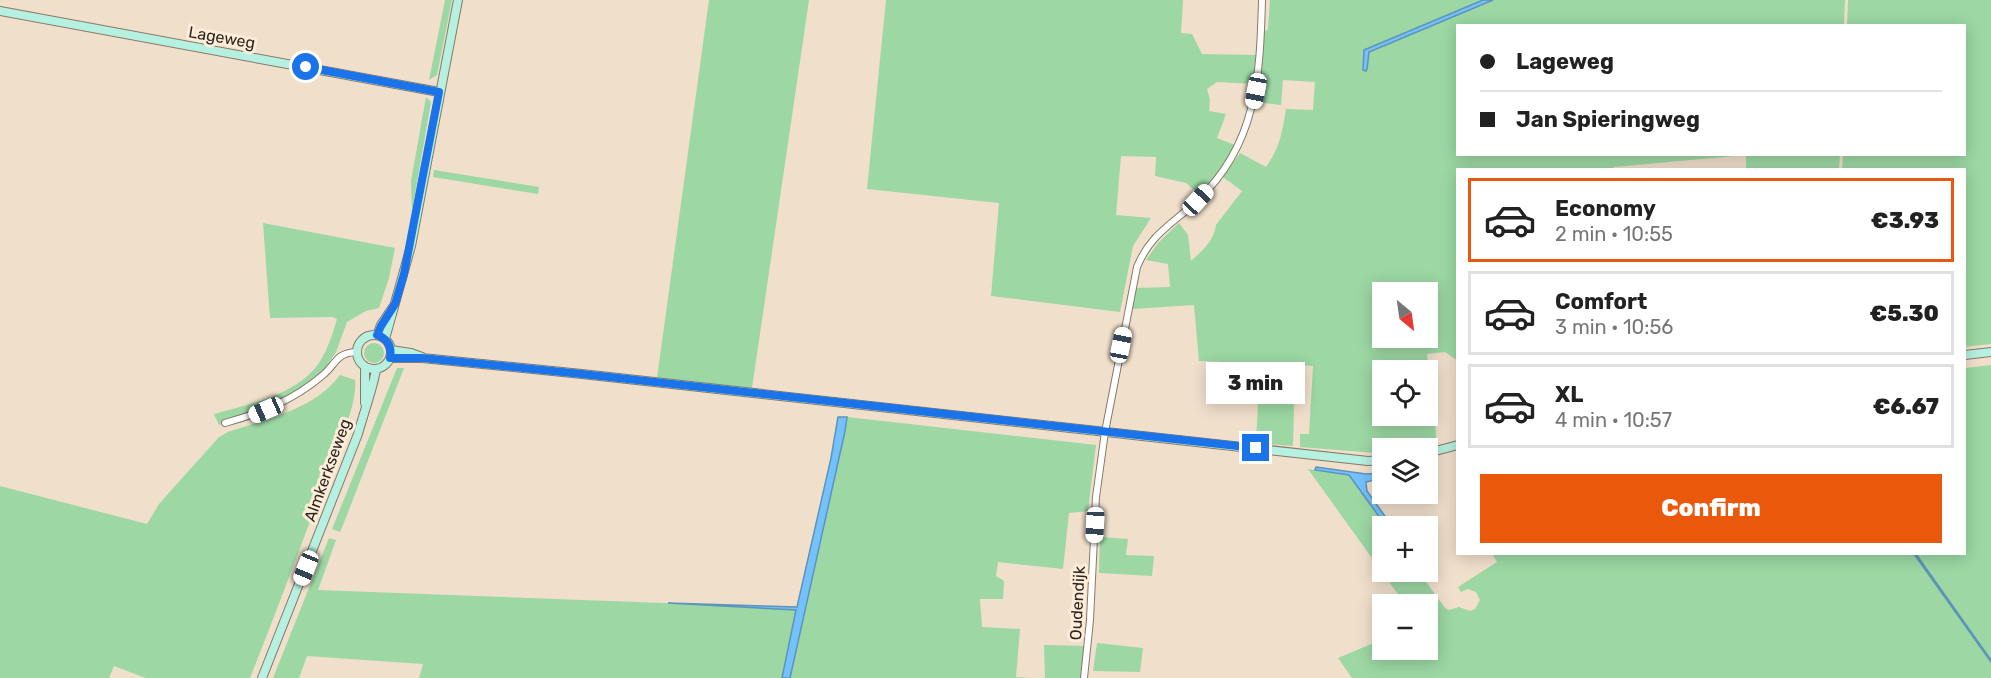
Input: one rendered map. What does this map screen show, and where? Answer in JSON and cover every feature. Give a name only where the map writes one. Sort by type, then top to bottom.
[{"type":"street","points":[[386,339],[377,335],[365,337],[360,341],[356,352],[365,368],[376,370],[382,368],[390,354],[386,339],[411,246],[458,0]]},
{"type":"street","name":"Oudendijk","points":[[1084,678],[1090,620],[1096,497],[1105,432],[1132,287],[1143,254],[1151,241],[1198,200],[1220,175],[1239,143],[1252,113],[1261,43],[1262,0]]},
{"type":"street","name":"Lageweg","points":[[0,11],[439,92]]},
{"type":"street","points":[[377,335],[395,304]]},
{"type":"street","points":[[225,423],[252,416],[300,393],[327,372],[338,358],[346,353],[356,352]]},
{"type":"street","points":[[1966,355],[1991,352]]},
{"type":"street","points":[[390,354],[411,353],[422,358],[1372,461]]},
{"type":"street","name":"Almkerkseweg","points":[[365,368],[365,405]]},
{"type":"street","name":"Almkerkseweg","points":[[262,678],[333,502],[358,434],[376,370]]},
{"type":"street","points":[[1438,450],[1456,446]]},
{"type":"green space","points":[[445,0],[452,0],[437,75],[429,80]]},
{"type":"green space","points":[[709,0],[809,0],[752,388],[657,378]]},
{"type":"green space","points":[[886,0],[1183,0],[1181,33],[1192,34],[1202,54],[1257,55],[1254,84],[1217,82],[1207,89],[1210,100],[1209,111],[1226,114],[1217,138],[1235,145],[1220,171],[1199,194],[1186,183],[1155,176],[1156,157],[1121,156],[1116,215],[1151,218],[1133,246],[1120,312],[991,296],[999,203],[867,189]]},
{"type":"green space","points":[[1270,0],[1483,0],[1365,50],[1365,69],[1367,69],[1369,52],[1493,0],[1845,0],[1844,24],[1456,24],[1456,156],[1735,156],[1614,168],[1456,168],[1456,360],[1445,352],[1427,354],[1428,360],[1372,360],[1372,426],[1435,426],[1436,438],[1372,438],[1372,453],[1300,447],[1300,434],[1309,434],[1313,366],[1199,361],[1194,305],[1132,309],[1136,288],[1170,287],[1168,264],[1146,260],[1158,243],[1179,223],[1188,235],[1191,261],[1207,245],[1216,225],[1242,191],[1223,177],[1240,153],[1266,167],[1280,139],[1286,109],[1313,110],[1315,82],[1283,80],[1281,105],[1264,103],[1258,96],[1264,32],[1268,29]]},
{"type":"green space","points":[[1848,0],[1991,0],[1991,344],[1966,347],[1966,168],[1842,168],[1843,156],[1966,156],[1966,24],[1847,24]]},
{"type":"green space","points":[[426,97],[431,102],[412,211],[411,181]]},
{"type":"green space","points":[[1746,156],[1840,156],[1839,168],[1746,168]]},
{"type":"green space","points":[[434,170],[539,187],[538,194],[433,177]]},
{"type":"green space","points":[[263,223],[395,248],[389,278],[379,308],[366,311],[347,322],[336,352],[314,380],[281,400],[219,425],[214,414],[274,396],[302,381],[322,358],[337,319],[333,317],[270,318]]},
{"type":"green space","points":[[374,343],[381,346],[384,353],[381,360],[374,363],[367,360],[364,353],[367,346]]},
{"type":"green space","points":[[1991,365],[1991,660],[1917,555],[1966,555],[1966,368]]},
{"type":"green space","points":[[397,368],[404,368],[345,520],[340,532],[332,529]]},
{"type":"green space","points":[[340,375],[355,380],[350,413],[250,678],[146,678],[114,666],[109,678],[0,678],[0,486],[147,524],[159,504],[219,437],[304,405],[329,387]]},
{"type":"green space","points":[[1258,403],[1294,404],[1293,446],[1256,443]]},
{"type":"green space","points":[[847,417],[1096,445],[1088,511],[1069,513],[1063,569],[998,562],[996,576],[1004,581],[1003,599],[980,599],[982,627],[1020,629],[1016,677],[1031,678],[790,678]]},
{"type":"green space","points":[[1308,469],[1349,475],[1379,516],[1372,516],[1372,558]]},
{"type":"green space","points":[[1100,537],[1128,539],[1126,555],[1154,556],[1152,576],[1099,573]]},
{"type":"green space","points":[[329,538],[336,540],[318,590],[797,610],[782,678],[419,678],[423,664],[307,656],[299,678],[273,678]]},
{"type":"green space","points":[[1493,555],[1915,555],[1991,662],[1991,678],[1352,678],[1338,658],[1372,644],[1372,660],[1438,660],[1438,598],[1449,610],[1459,607],[1470,611],[1475,609],[1480,600],[1476,592],[1468,589],[1461,592],[1458,587],[1497,562]]},
{"type":"green space","points":[[1389,582],[1426,582],[1435,594],[1398,594]]},
{"type":"green space","points":[[1097,643],[1143,648],[1140,672],[1093,671]]},
{"type":"green space","points":[[1044,645],[1087,646],[1083,678],[1045,678]]},
{"type":"water","points":[[1483,0],[1493,0],[1369,52],[1367,69],[1363,70],[1364,50]]},
{"type":"water","points":[[838,417],[847,417],[845,431],[790,678],[782,678],[796,610],[668,603],[797,607],[831,458]]},
{"type":"water","points":[[1316,467],[1372,474],[1372,481],[1366,482],[1367,491],[1372,498],[1372,504],[1376,504],[1385,516],[1379,516],[1349,475],[1315,470]]},
{"type":"water","points":[[1915,555],[1917,555],[1991,662]]},
{"type":"route","points":[[306,67],[439,92],[404,274],[395,304],[377,335],[388,342],[391,350],[390,358],[422,358],[582,374],[1256,448]]}]
